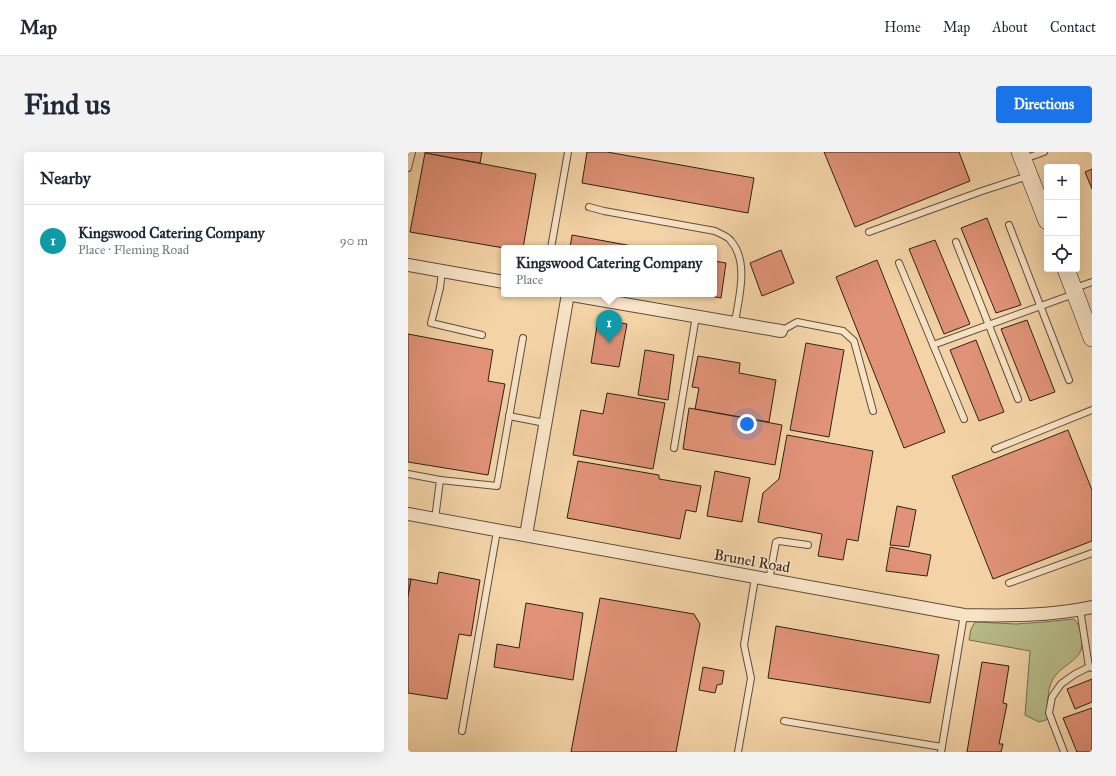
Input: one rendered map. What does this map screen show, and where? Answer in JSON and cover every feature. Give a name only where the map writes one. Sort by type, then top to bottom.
[{"type":"street","points":[[1021,156],[1044,214]]},
{"type":"street","points":[[408,265],[501,281]]},
{"type":"street","points":[[1067,272],[1079,299],[1092,338]]},
{"type":"street","points":[[526,536],[566,297]]},
{"type":"street","points":[[585,297],[781,331]]},
{"type":"street","name":"Brunel Road","points":[[408,514],[964,615],[1022,615],[1086,608]]},
{"type":"lane","points":[[408,168],[412,152]]},
{"type":"lane","points":[[552,245],[568,152]]},
{"type":"lane","points":[[1021,156],[1044,152]]},
{"type":"lane","points":[[869,232],[1029,176]]},
{"type":"lane","points":[[589,207],[715,231],[730,239],[738,251],[742,287],[734,322]]},
{"type":"lane","points":[[1009,225],[1069,380]]},
{"type":"lane","points":[[956,242],[1018,399]]},
{"type":"lane","points":[[899,263],[964,419]]},
{"type":"lane","points":[[442,271],[440,288],[431,323],[482,335]]},
{"type":"lane","points":[[933,345],[1041,307],[1079,299],[1092,282]]},
{"type":"lane","points":[[674,448],[696,316]]},
{"type":"lane","points":[[781,331],[796,322],[843,331],[854,341],[873,410]]},
{"type":"lane","points":[[408,474],[440,480],[497,486],[523,338]]},
{"type":"lane","points":[[995,449],[1092,410]]},
{"type":"lane","points":[[509,416],[545,423]]},
{"type":"lane","points":[[434,519],[440,480]]},
{"type":"lane","points":[[462,732],[497,531]]},
{"type":"lane","points":[[769,580],[776,542],[779,541],[808,545]]},
{"type":"lane","points":[[1009,583],[1092,553]]},
{"type":"lane","points":[[738,752],[751,678],[744,645],[755,578]]},
{"type":"lane","points":[[1064,752],[1049,713],[1052,697],[1061,684],[1075,674],[1090,667],[1086,608]]},
{"type":"lane","points":[[784,721],[941,749],[964,615]]},
{"type":"green space","points":[[1074,619],[1080,631],[1082,644],[1081,651],[1078,656],[1063,668],[1053,679],[1048,694],[1049,719],[1039,722],[1025,715],[1030,651],[969,640],[971,629],[975,622],[1016,624]]},
{"type":"building","points":[[425,152],[482,152],[480,163]]},
{"type":"building","points":[[587,152],[607,152],[754,178],[748,213],[582,183]]},
{"type":"building","points":[[824,152],[959,152],[970,181],[855,227]]},
{"type":"building","points":[[425,153],[536,174],[524,245],[501,245],[501,247],[410,232]]},
{"type":"building","points":[[1092,169],[1092,189],[1085,172]]},
{"type":"building","points":[[987,218],[1021,305],[996,313],[961,228]]},
{"type":"building","points":[[572,235],[627,245],[570,245]]},
{"type":"building","points":[[935,240],[970,324],[944,334],[909,249]]},
{"type":"building","points":[[781,250],[794,283],[762,296],[750,263]]},
{"type":"building","points":[[877,260],[945,432],[904,448],[836,277]]},
{"type":"building","points":[[717,262],[726,263],[721,298],[716,297],[717,297]]},
{"type":"building","points":[[598,319],[627,324],[619,367],[591,363]]},
{"type":"building","points":[[1027,320],[1055,392],[1030,401],[1001,329]]},
{"type":"building","points":[[408,334],[493,350],[488,381],[505,384],[488,475],[408,462]]},
{"type":"building","points":[[976,340],[1004,412],[979,421],[950,350]]},
{"type":"building","points":[[806,343],[844,350],[829,437],[790,430]]},
{"type":"building","points":[[645,350],[674,355],[668,400],[638,395]]},
{"type":"building","points":[[698,356],[740,363],[739,373],[776,380],[769,422],[695,409],[699,388],[692,387]]},
{"type":"building","points":[[607,393],[665,403],[653,469],[573,455],[581,410],[603,414]]},
{"type":"building","points":[[689,408],[782,425],[775,465],[683,449]]},
{"type":"building","points":[[1068,430],[1092,490],[1092,541],[993,579],[952,476]]},
{"type":"building","points":[[787,435],[873,451],[858,541],[847,539],[843,560],[818,556],[822,534],[758,522],[763,493],[779,479]]},
{"type":"building","points":[[578,461],[659,475],[659,479],[701,486],[696,512],[686,510],[680,539],[567,518]]},
{"type":"building","points":[[715,471],[750,478],[742,522],[707,516]]},
{"type":"building","points":[[897,506],[916,510],[909,547],[890,545]]},
{"type":"building","points":[[890,547],[931,555],[927,576],[886,571]]},
{"type":"building","points":[[439,572],[480,580],[471,636],[459,634],[447,699],[408,693],[408,596],[411,579],[437,584]]},
{"type":"building","points":[[408,579],[411,579],[408,596]]},
{"type":"building","points":[[600,598],[694,614],[700,624],[676,752],[571,752]]},
{"type":"building","points":[[526,603],[583,613],[573,680],[494,667],[497,644],[519,648]]},
{"type":"building","points":[[776,626],[939,655],[930,703],[768,678]]},
{"type":"building","points":[[982,662],[1009,666],[1003,703],[1007,704],[999,744],[1003,744],[1001,752],[967,752]]},
{"type":"building","points":[[703,667],[724,671],[722,684],[717,685],[715,693],[699,690]]},
{"type":"building","points":[[1092,679],[1092,702],[1075,709],[1067,689]]},
{"type":"building","points":[[1092,708],[1092,752],[1077,752],[1063,718]]},
{"type":"place","name":"Kingswood Catering Company","points":[[609,343]]}]
